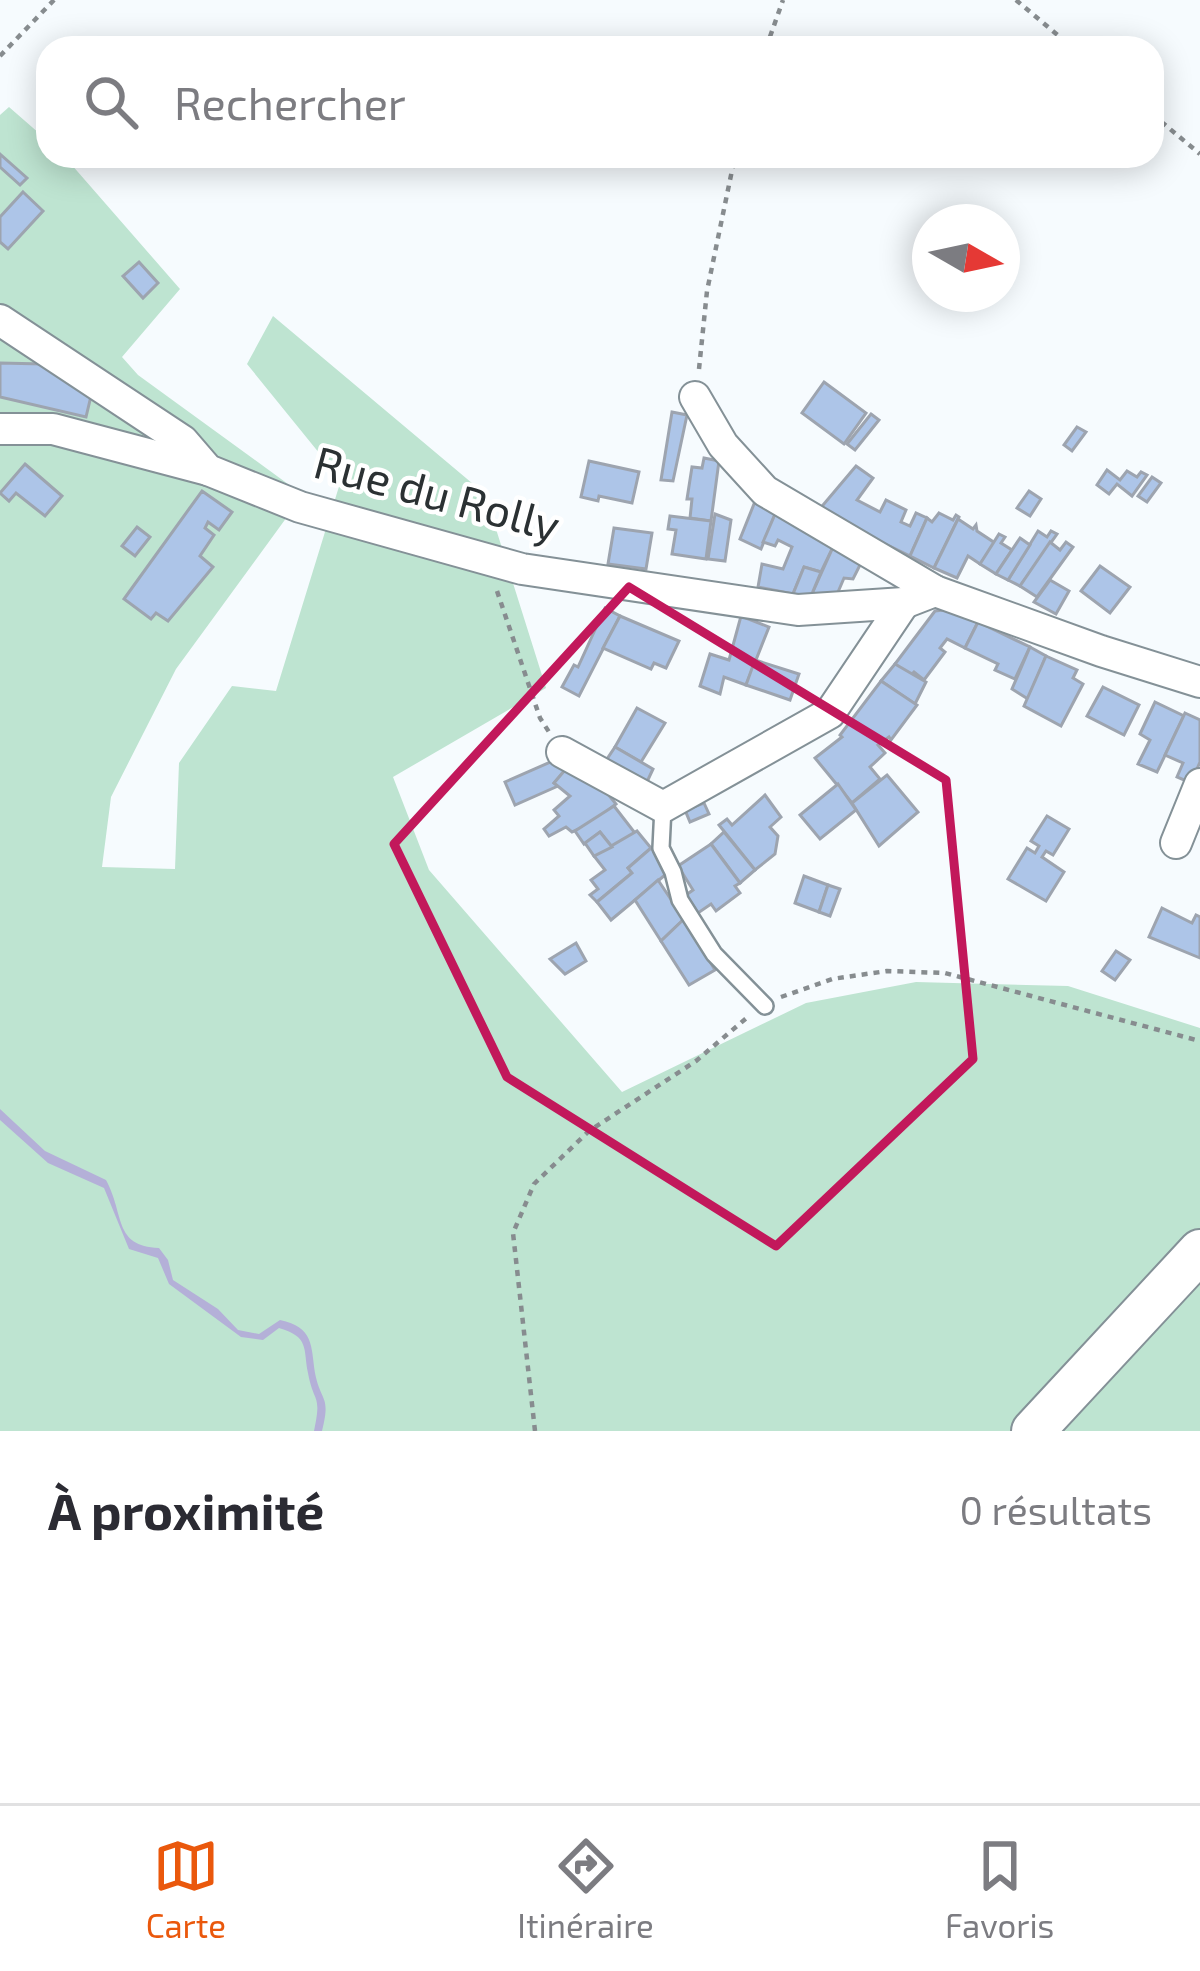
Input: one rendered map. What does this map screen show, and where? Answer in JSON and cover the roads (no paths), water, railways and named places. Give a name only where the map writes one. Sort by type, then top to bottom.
[{"type":"street","name":"Rue du Rolly","points":[[0,320],[183,441],[208,470],[300,507],[522,569],[798,610],[904,603],[935,591]]},
{"type":"street","points":[[695,397],[723,446],[765,491],[935,591],[1200,682]]},
{"type":"street","points":[[0,429],[53,429],[208,470]]},
{"type":"street","points":[[562,752],[663,807],[830,713],[904,603]]},
{"type":"street","points":[[1176,843],[1200,784]]},
{"type":"street","points":[[1033,1431],[1200,1251]]},
{"type":"lane","points":[[663,807],[661,848],[680,900],[714,954],[765,1006]]}]
